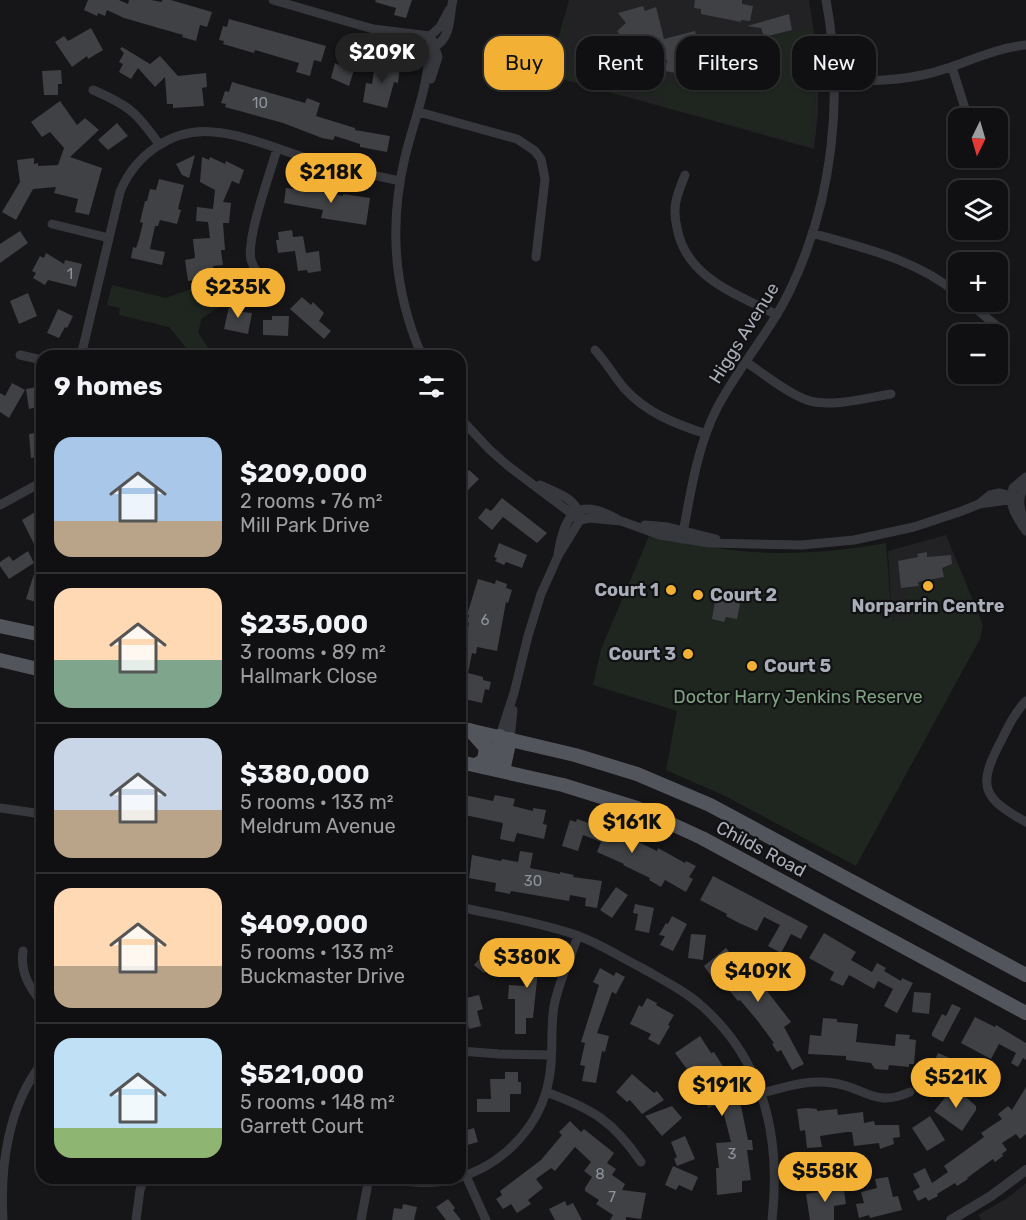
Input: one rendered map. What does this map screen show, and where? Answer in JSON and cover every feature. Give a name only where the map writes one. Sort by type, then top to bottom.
[{"type":"main road","points":[[0,626],[36,634]]},
{"type":"main road","points":[[0,660],[36,669]]},
{"type":"main road","name":"Childs Road","points":[[466,729],[575,755],[637,774],[710,805],[1026,975]]},
{"type":"main road","points":[[466,730],[486,747],[484,760],[476,765]]},
{"type":"main road","points":[[498,770],[505,737]]},
{"type":"main road","name":"Childs Road","points":[[466,763],[563,785],[637,808],[702,838],[1026,1013]]},
{"type":"street","points":[[273,0],[373,29],[430,36],[440,27],[452,4]]},
{"type":"street","name":"Higgs Avenue","points":[[826,0],[831,36]]},
{"type":"street","points":[[373,29],[412,48],[433,47],[447,34],[452,4]]},
{"type":"street","points":[[419,350],[404,304],[396,255],[395,218],[400,182],[424,95],[433,47],[430,36]]},
{"type":"street","points":[[876,80],[905,78],[952,67],[994,51],[1026,45]]},
{"type":"street","points":[[952,67],[965,108]]},
{"type":"street","points":[[93,90],[121,102],[140,117],[159,144]]},
{"type":"street","name":"Higgs Avenue","points":[[683,535],[706,434],[717,408],[777,315],[791,287],[812,233],[829,163],[834,90]]},
{"type":"street","points":[[420,112],[517,139],[535,151],[541,159],[545,179],[536,257]]},
{"type":"street","points":[[82,350],[120,192],[129,172],[159,144],[176,136],[211,131],[352,172],[400,182]]},
{"type":"street","points":[[268,283],[258,274],[253,265],[250,247],[277,149]]},
{"type":"street","points":[[685,175],[676,199],[675,216],[679,237],[690,260],[712,280],[777,315]]},
{"type":"street","points":[[52,224],[109,238]]},
{"type":"street","points":[[812,233],[903,261],[932,275],[948,287]]},
{"type":"street","points":[[980,312],[994,324]]},
{"type":"street","points":[[596,350],[635,398],[667,420],[706,434]]},
{"type":"street","points":[[20,355],[36,359]]},
{"type":"street","points":[[746,362],[796,394],[814,402],[833,402],[891,394]]},
{"type":"street","points":[[466,424],[489,449],[529,481],[571,501],[577,515],[533,618],[505,737]]},
{"type":"street","points":[[1026,477],[1015,484],[1014,498],[1026,529]]},
{"type":"street","points":[[0,506],[36,485]]},
{"type":"street","points":[[1014,498],[1026,485]]},
{"type":"street","points":[[577,515],[621,521],[660,535],[683,535],[709,543],[782,545],[854,540],[914,527],[979,504],[990,495],[999,493],[1014,498]]},
{"type":"street","points":[[1026,701],[1013,718],[989,763],[986,783],[988,792],[998,806],[1026,822]]},
{"type":"street","points":[[0,808],[36,813]]},
{"type":"street","points":[[466,909],[578,936],[667,981],[703,1006],[739,1048],[762,1093],[774,1145],[773,1218]]},
{"type":"street","points":[[466,1175],[483,1168],[514,1145],[534,1119],[546,1092],[555,1005],[561,980],[578,936]]},
{"type":"street","points":[[23,951],[25,979],[36,995]]},
{"type":"street","points":[[466,1051],[551,1055]]},
{"type":"street","points":[[3,1220],[1,1180],[6,1142],[18,1104],[36,1072]]},
{"type":"street","points":[[762,1093],[813,1081],[845,1085],[881,1099],[898,1098],[910,1092]]},
{"type":"street","points":[[546,1092],[585,1107],[609,1123],[627,1142],[641,1162]]},
{"type":"street","points":[[951,1220],[991,1196],[1026,1170]]},
{"type":"street","points":[[136,1220],[142,1184]]},
{"type":"street","points":[[361,1220],[368,1184]]},
{"type":"street","points":[[466,1184],[486,1220]]},
{"type":"shaded area","points":[[569,0],[809,0],[815,36],[792,36],[792,90],[818,90],[814,149],[602,90],[664,90],[664,36],[576,36],[576,83],[564,79],[564,36],[559,36]]},
{"type":"shaded area","name":"Norparrin Centre","points":[[946,535],[976,608],[892,621],[888,551]]},
{"type":"shaded area","points":[[1026,1183],[1026,1220],[982,1220],[978,1215],[1009,1197]]},
{"type":"green space","points":[[564,18],[567,19],[562,36],[559,36]]},
{"type":"green space","points":[[809,28],[810,36],[792,36],[792,90],[814,90],[811,146],[661,106],[665,94],[639,96],[638,90],[664,90],[664,83],[676,82],[676,90],[780,90],[780,36],[776,36]]},
{"type":"green space","points":[[576,46],[576,69],[570,67]]},
{"type":"green space","points":[[564,65],[568,66],[568,69],[576,71],[576,83],[564,79]]},
{"type":"green space","points":[[602,90],[624,90],[623,96]]},
{"type":"green space","points":[[240,271],[247,290],[202,318],[198,332],[210,350],[188,350],[169,327],[119,315],[120,308],[107,305],[112,285],[166,298]]},
{"type":"green space","name":"Doctor Harry Jenkins Reserve","points":[[649,536],[710,547],[767,553],[824,551],[886,543],[892,621],[909,618],[906,589],[945,579],[944,567],[958,564],[983,625],[980,639],[856,866],[725,796],[666,770],[677,711],[593,685],[601,649]]},
{"type":"building","points":[[88,0],[119,0],[128,4],[129,0],[162,2],[162,0],[171,0],[212,12],[207,27],[200,25],[196,41],[124,18],[107,10],[105,16],[98,13],[97,16],[84,10]]},
{"type":"building","points":[[376,0],[412,0],[406,18],[394,15],[396,8],[375,2]]},
{"type":"building","points":[[695,0],[742,0],[742,4],[753,6],[750,21],[741,20],[741,22],[701,14],[701,9],[694,8]]},
{"type":"building","points":[[643,6],[645,11],[656,7],[663,36],[621,36],[617,31],[626,23],[618,13]]},
{"type":"building","points":[[789,14],[792,30],[764,36],[761,28],[747,26]]},
{"type":"building","points":[[229,19],[326,46],[321,62],[314,60],[310,76],[296,72],[299,63],[255,50],[254,53],[223,44],[224,41],[219,40],[223,26],[227,27]]},
{"type":"building","points":[[91,28],[103,50],[88,59],[87,56],[72,67],[55,42],[64,36],[68,41]]},
{"type":"building","points":[[695,31],[696,36],[676,36],[676,73],[665,71],[667,60],[664,59],[664,39]]},
{"type":"building","points":[[122,47],[150,64],[160,56],[178,76],[206,73],[207,87],[202,88],[204,106],[173,108],[173,104],[167,104],[165,77],[155,87],[138,68],[131,79],[119,72],[123,64],[119,62],[124,53],[120,49]]},
{"type":"building","points":[[343,52],[358,57],[349,86],[331,78],[335,63],[339,65]]},
{"type":"building","points":[[378,60],[392,62],[392,66],[400,67],[398,83],[394,82],[387,108],[363,102],[366,83],[372,84],[375,64],[377,65]]},
{"type":"building","points":[[61,70],[62,84],[58,84],[58,95],[44,95],[42,71]]},
{"type":"building","points":[[232,82],[305,103],[307,98],[320,103],[316,116],[355,128],[355,130],[390,136],[387,152],[360,147],[360,144],[335,136],[333,140],[322,138],[283,123],[225,107],[226,104],[221,103],[225,91],[229,92]]},
{"type":"building","points":[[60,101],[77,125],[85,118],[99,130],[70,157],[102,168],[89,215],[75,212],[78,199],[54,193],[56,187],[33,189],[16,220],[2,212],[20,182],[17,160],[34,158],[34,164],[38,163],[38,166],[58,165],[64,148],[50,132],[42,137],[31,122]]},
{"type":"building","points":[[117,123],[128,136],[108,150],[98,140]]},
{"type":"building","points":[[195,155],[189,178],[182,175],[176,164]]},
{"type":"building","points":[[202,157],[209,160],[210,157],[225,164],[226,161],[244,170],[239,184],[232,181],[223,202],[231,203],[229,223],[223,223],[225,250],[221,250],[223,265],[213,266],[215,277],[188,281],[185,260],[195,258],[193,239],[210,238],[208,222],[196,221],[197,207],[213,209],[215,190],[200,182]]},
{"type":"building","points":[[159,179],[184,185],[177,224],[160,220],[158,226],[155,226],[150,249],[165,252],[162,265],[131,258],[143,223],[140,222],[145,201],[147,201],[150,189],[156,190]]},
{"type":"building","points":[[296,185],[343,196],[343,194],[370,198],[366,225],[321,218],[323,210],[284,203],[286,188],[295,189]]},
{"type":"building","points":[[292,230],[293,237],[303,236],[306,253],[319,251],[321,271],[308,273],[307,270],[298,271],[295,251],[278,253],[276,240],[279,240],[278,232]]},
{"type":"building","points":[[20,231],[28,243],[0,263],[0,244]]},
{"type":"building","points":[[46,253],[64,264],[65,260],[82,264],[76,287],[48,280],[45,285],[33,278],[36,273],[32,271],[40,256],[44,258]]},
{"type":"building","points":[[28,293],[37,316],[19,324],[10,301]]},
{"type":"building","points":[[302,297],[311,305],[313,302],[324,313],[319,321],[331,331],[324,339],[290,309]]},
{"type":"building","points":[[230,302],[243,305],[242,312],[252,313],[248,334],[224,329]]},
{"type":"building","points":[[58,309],[73,316],[59,338],[47,333]]},
{"type":"building","points":[[272,316],[289,316],[288,336],[263,335],[263,320],[272,320]]},
{"type":"building","points":[[12,383],[25,390],[9,418],[0,412],[0,393],[5,396]]},
{"type":"building","points":[[36,387],[36,407],[29,409],[26,389]]},
{"type":"building","points":[[36,433],[36,458],[31,458],[29,434]]},
{"type":"building","points":[[469,470],[479,479],[466,492],[466,473]]},
{"type":"building","points":[[502,498],[547,533],[537,543],[503,517],[492,530],[478,518],[486,508],[491,511]]},
{"type":"building","points":[[35,512],[36,514],[35,546],[22,520]]},
{"type":"building","points":[[499,543],[527,555],[522,568],[495,561],[497,558],[494,557]]},
{"type":"building","points":[[28,551],[34,563],[9,579],[0,566],[0,562],[9,556],[13,561]]},
{"type":"building","points":[[927,552],[927,557],[951,555],[952,564],[942,568],[944,577],[918,582],[919,586],[901,588],[898,561],[918,557],[917,554]]},
{"type":"building","points":[[34,574],[36,575],[36,602],[26,599]]},
{"type":"building","points":[[478,579],[495,584],[496,580],[507,584],[506,588],[512,590],[508,603],[506,602],[497,651],[477,647],[476,654],[472,653],[468,673],[491,682],[489,690],[485,689],[482,703],[466,699],[466,636],[469,623],[467,623],[469,615],[467,615]]},
{"type":"building","points":[[717,590],[742,594],[737,619],[726,617],[724,622],[712,619]]},
{"type":"building","points":[[466,795],[493,801],[495,795],[515,799],[513,806],[533,811],[533,808],[546,810],[543,824],[547,825],[544,839],[517,833],[514,842],[500,839],[503,823],[466,815]]},
{"type":"building","points":[[577,819],[608,830],[610,828],[657,851],[658,848],[685,863],[686,861],[696,866],[689,877],[693,879],[686,892],[665,880],[661,887],[649,880],[650,878],[597,852],[601,842],[583,835],[578,851],[562,846],[570,820],[576,822]]},
{"type":"building","points":[[520,851],[533,853],[530,868],[602,881],[597,908],[585,906],[586,898],[570,895],[569,901],[511,891],[510,894],[495,891],[496,883],[469,878],[472,855],[518,862]]},
{"type":"building","points":[[713,876],[808,926],[801,939],[791,934],[781,953],[768,946],[780,925],[764,917],[757,931],[700,900]]},
{"type":"building","points":[[616,887],[628,895],[612,918],[600,910]]},
{"type":"building","points":[[635,904],[654,908],[649,933],[635,930],[638,914],[633,913]]},
{"type":"building","points":[[672,916],[687,924],[673,951],[660,945],[665,936],[659,935]]},
{"type":"building","points":[[824,933],[856,952],[851,960],[872,972],[877,963],[886,968],[884,971],[901,981],[902,978],[913,983],[897,1013],[884,1006],[893,989],[878,981],[874,989],[849,975],[843,986],[830,980],[834,972],[809,958]]},
{"type":"building","points":[[691,934],[706,935],[703,960],[688,958]]},
{"type":"building","points":[[533,940],[546,943],[540,970],[538,970],[533,1018],[526,1018],[526,1034],[515,1034],[515,999],[508,999],[509,985],[524,986]]},
{"type":"building","points":[[494,942],[504,951],[484,973],[474,965]]},
{"type":"building","points":[[726,948],[746,973],[756,964],[766,976],[760,982],[791,1022],[784,1027],[804,1064],[792,1070],[781,1050],[777,1052],[772,1044],[774,1043],[757,1020],[729,990],[735,985],[734,981],[723,966],[711,976],[704,966]]},
{"type":"building","points":[[600,968],[614,976],[616,972],[625,977],[616,994],[612,992],[597,1033],[609,1036],[605,1052],[602,1051],[596,1083],[582,1081],[585,1066],[580,1065],[585,1043],[581,1042],[599,985],[593,982]]},
{"type":"building","points":[[914,992],[931,993],[929,1014],[912,1012]]},
{"type":"building","points":[[479,995],[483,1009],[477,1011],[481,1026],[469,1029],[466,998]]},
{"type":"building","points":[[647,998],[674,1015],[659,1045],[648,1039],[651,1034],[630,1024],[639,1005],[642,1007]]},
{"type":"building","points":[[952,1004],[961,1008],[943,1042],[932,1036],[932,1033],[942,1014],[946,1016]]},
{"type":"building","points":[[975,1017],[995,1027],[996,1025],[1026,1043],[1026,1060],[1023,1058],[1018,1067],[1011,1063],[1016,1053],[999,1044],[991,1059],[961,1043]]},
{"type":"building","points":[[823,1018],[858,1024],[856,1042],[895,1046],[896,1034],[910,1035],[909,1039],[916,1040],[914,1064],[909,1064],[909,1067],[889,1065],[888,1070],[875,1069],[871,1063],[846,1060],[846,1056],[808,1054],[810,1035],[821,1036]]},
{"type":"building","points":[[700,1036],[711,1053],[714,1052],[730,1078],[741,1106],[748,1140],[752,1140],[753,1150],[747,1150],[751,1180],[742,1181],[742,1192],[717,1195],[716,1168],[719,1168],[716,1143],[731,1142],[721,1103],[708,1108],[703,1096],[717,1091],[716,1088],[722,1086],[711,1069],[695,1080],[675,1053]]},
{"type":"building","points":[[938,1053],[970,1067],[969,1070],[981,1075],[976,1087],[932,1067]]},
{"type":"building","points":[[505,1072],[518,1072],[518,1082],[521,1082],[521,1094],[510,1094],[510,1112],[477,1112],[477,1099],[491,1099],[490,1079],[505,1079]]},
{"type":"building","points":[[632,1074],[654,1093],[657,1091],[664,1100],[642,1114],[630,1100],[627,1102],[616,1092]]},
{"type":"building","points":[[954,1087],[976,1106],[976,1110],[962,1131],[934,1111]]},
{"type":"building","points":[[1026,1087],[1026,1134],[1020,1139],[1016,1134],[1002,1143],[1007,1150],[1002,1154],[1003,1156],[995,1162],[993,1159],[957,1186],[955,1183],[928,1201],[926,1197],[918,1201],[913,1191],[920,1187],[913,1174],[925,1168],[932,1183],[948,1172],[944,1166],[984,1137],[981,1133],[1002,1119],[998,1114],[1008,1106],[1012,1110]]},
{"type":"building","points":[[672,1106],[682,1118],[662,1136],[645,1116]]},
{"type":"building","points":[[797,1109],[817,1109],[817,1111],[837,1109],[838,1115],[863,1112],[864,1123],[874,1121],[875,1125],[899,1125],[900,1137],[893,1138],[894,1144],[880,1149],[879,1143],[854,1146],[852,1132],[847,1132],[820,1136],[822,1147],[807,1148],[805,1130],[800,1131]]},
{"type":"building","points":[[930,1116],[945,1140],[927,1151],[912,1128]]},
{"type":"building","points":[[570,1121],[581,1132],[584,1129],[614,1153],[607,1163],[616,1169],[612,1175],[625,1184],[622,1190],[646,1193],[641,1219],[626,1217],[626,1220],[610,1220],[613,1215],[596,1204],[599,1200],[585,1191],[592,1177],[584,1171],[591,1162],[575,1147],[555,1171],[551,1168],[536,1179],[543,1188],[528,1200],[531,1204],[517,1213],[511,1204],[503,1209],[496,1199],[502,1195],[500,1191],[541,1160],[562,1135],[559,1132]]},
{"type":"building","points":[[474,1128],[478,1142],[466,1145],[466,1130]]},
{"type":"building","points":[[685,1136],[695,1159],[677,1166],[674,1159],[677,1157],[671,1142]]},
{"type":"building","points":[[839,1157],[841,1169],[816,1170],[816,1158]]},
{"type":"building","points":[[673,1166],[698,1177],[692,1191],[679,1185],[676,1190],[665,1185]]},
{"type":"building","points":[[888,1177],[893,1197],[898,1196],[902,1210],[870,1218],[869,1215],[859,1218],[856,1204],[864,1203],[861,1192],[877,1188],[875,1179]]},
{"type":"building","points":[[843,1184],[846,1204],[834,1206],[834,1220],[810,1220],[806,1194],[833,1190],[832,1185]]},
{"type":"building","points":[[448,1199],[461,1220],[446,1220],[436,1207]]},
{"type":"building","points":[[565,1201],[567,1206],[573,1203],[582,1220],[555,1220],[549,1209]]},
{"type":"building","points":[[403,1204],[417,1207],[414,1220],[392,1220],[394,1208],[402,1209]]},
{"type":"place","name":"Norparrin Centre","points":[[928,586]]},
{"type":"place","name":"Court 1","points":[[671,590]]},
{"type":"place","name":"Court 2","points":[[698,595]]},
{"type":"place","name":"Court 3","points":[[688,654]]},
{"type":"place","name":"Court 5","points":[[752,666]]}]
